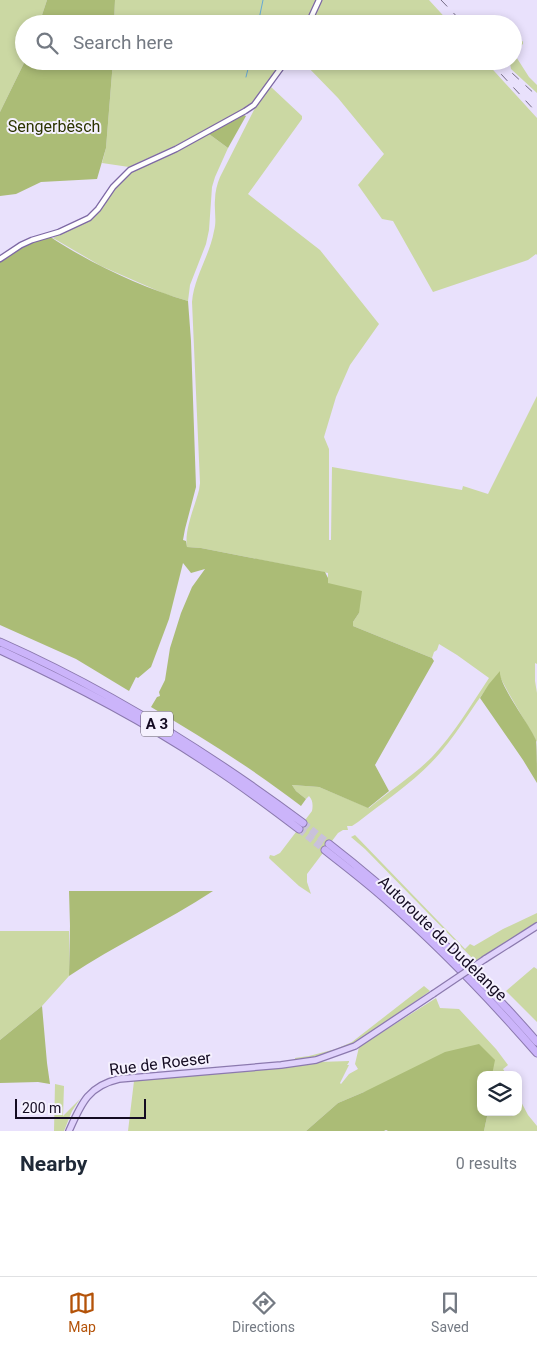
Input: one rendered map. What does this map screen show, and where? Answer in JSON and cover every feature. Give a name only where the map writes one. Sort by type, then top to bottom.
[{"type":"highway","name":"A 3","points":[[0,642],[54,668],[166,729],[243,780],[301,826],[170,740],[93,695],[0,650]]},
{"type":"highway","name":"Autoroute de Dudelange","points":[[537,1042],[474,974],[389,893],[327,847],[427,937],[474,983],[537,1052]]},
{"type":"main road","name":"Rue de Roeser","points":[[69,1131],[79,1107],[87,1095],[108,1081],[281,1065],[316,1060],[350,1048],[537,926]]},
{"type":"street","points":[[312,15],[319,0]]},
{"type":"street","points":[[0,259],[21,245],[60,232],[89,218],[98,209],[113,187],[130,170],[176,149],[245,111],[254,104],[279,70]]},
{"type":"green space","points":[[0,0],[47,0],[42,15],[15,15],[15,70],[21,70],[0,112]]},
{"type":"green space","points":[[47,0],[115,0],[114,15],[42,15]]},
{"type":"green space","points":[[115,0],[316,0],[309,15],[114,15]]},
{"type":"green space","points":[[322,0],[429,0],[443,15],[314,15]]},
{"type":"green space","points":[[522,66],[537,85],[537,93],[512,70],[522,70]]},
{"type":"green space","name":"Sengerbësch","points":[[21,70],[112,70],[106,148],[97,179],[41,182],[16,194],[0,196],[0,112]]},
{"type":"green space","points":[[112,70],[277,70],[251,104],[245,108],[177,145],[129,167],[102,163],[106,148]]},
{"type":"green space","points":[[311,70],[493,70],[537,118],[537,255],[528,260],[433,292],[393,221],[382,219],[358,185],[384,154],[338,98]]},
{"type":"green space","points":[[270,86],[302,116],[302,119],[248,194],[320,250],[379,324],[350,365],[336,397],[324,437],[329,449],[329,540],[331,540],[332,467],[462,490],[463,486],[488,494],[537,396],[537,664],[535,663],[535,681],[537,693],[537,742],[508,692],[499,675],[500,673],[431,763],[358,822],[352,826],[347,826],[348,830],[338,833],[307,874],[307,882],[311,894],[299,886],[269,858],[270,855],[274,856],[280,853],[312,811],[312,803],[309,796],[306,799],[292,785],[319,787],[369,808],[432,757],[455,729],[489,678],[439,644],[432,658],[353,626],[353,622],[359,613],[328,583],[328,573],[201,548],[187,547],[188,526],[200,483],[193,293],[215,227],[216,188],[256,106]]},
{"type":"green space","points":[[244,115],[246,116],[228,148],[209,134]]},
{"type":"green space","points":[[209,134],[228,148],[212,187],[209,230],[206,244],[190,285],[188,301],[165,294],[101,266],[53,238],[97,214],[115,189],[131,172]]},
{"type":"green space","points":[[49,236],[81,256],[116,273],[152,289],[188,301],[196,487],[183,540],[186,541],[187,547],[201,548],[325,572],[328,583],[362,591],[359,613],[353,622],[353,626],[432,658],[434,661],[375,765],[389,791],[368,808],[319,787],[292,785],[306,799],[301,806],[228,754],[151,707],[157,697],[160,696],[159,692],[165,680],[170,648],[181,613],[192,587],[205,569],[191,573],[183,563],[169,619],[151,667],[138,678],[136,677],[129,691],[76,659],[0,625],[0,259],[21,245]]},
{"type":"green space","points":[[500,671],[509,695],[536,740],[537,783],[480,698]]},
{"type":"green space","points":[[355,835],[465,949],[470,944],[474,946],[503,929],[537,913],[537,924],[475,961],[351,837]]},
{"type":"green space","points":[[69,891],[213,891],[69,976]]},
{"type":"green space","points":[[0,931],[69,931],[69,976],[42,1006],[0,1040]]},
{"type":"green space","points":[[534,967],[537,969],[537,1022],[506,991]]},
{"type":"green space","points":[[424,986],[430,991],[360,1040],[328,1053],[295,1061],[295,1058],[336,1049],[352,1042]]},
{"type":"green space","points":[[436,998],[440,1008],[459,1009],[496,1049],[508,1065],[503,1069],[504,1071],[477,1071],[477,1074],[364,1092],[338,1103],[306,1131],[128,1131],[134,1081],[319,1062],[349,1061],[341,1084],[349,1074],[358,1069],[355,1064],[359,1047]]},
{"type":"green space","points":[[42,1006],[50,1084],[38,1082],[0,1083],[0,1040]]},
{"type":"green space","points":[[479,1044],[495,1060],[493,1071],[477,1071],[477,1116],[487,1116],[484,1131],[306,1131],[338,1103],[445,1052]]},
{"type":"green space","points":[[55,1084],[64,1086],[63,1116],[80,1099],[72,1111],[64,1131],[54,1131]]},
{"type":"green space","points":[[522,1104],[537,1126],[537,1131],[484,1131],[487,1116],[522,1116]]},
{"type":"waterway","points":[[260,15],[263,0]]},
{"type":"waterway","points":[[246,77],[248,70]]},
{"type":"tunnel","points":[[303,823],[329,844]]},
{"type":"tunnel","points":[[299,829],[325,850]]},
{"type":"railway","points":[[441,0],[455,15]]},
{"type":"railway","points":[[497,70],[537,113]]},
{"type":"railway","points":[[509,70],[537,96]]}]
